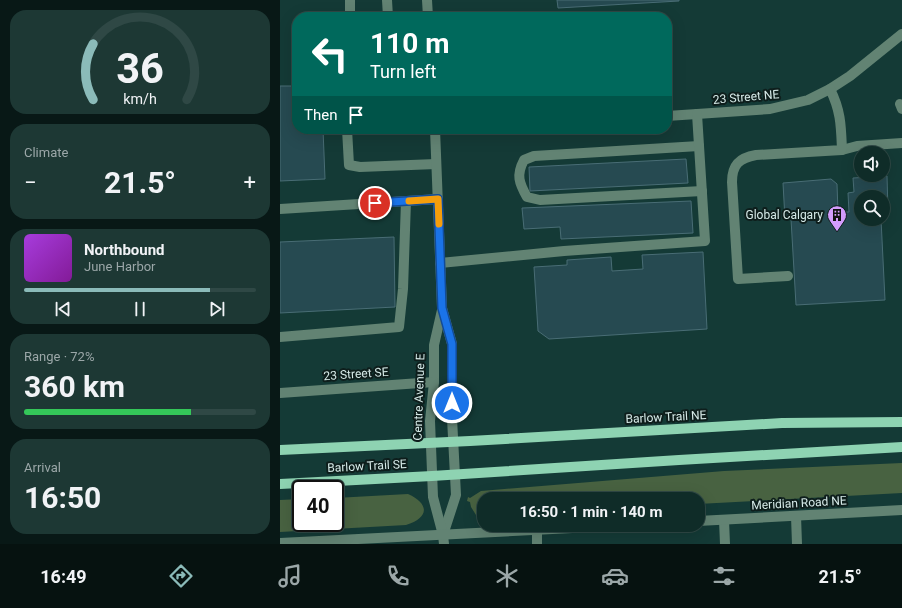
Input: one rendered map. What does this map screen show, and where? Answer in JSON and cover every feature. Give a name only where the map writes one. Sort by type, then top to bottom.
[{"type":"main road","name":"Barlow Trail NE","points":[[431,443],[782,423],[902,422]]},
{"type":"main road","name":"Barlow Trail SE","points":[[280,450],[431,443]]},
{"type":"main road","points":[[454,475],[687,459],[902,447]]},
{"type":"main road","name":"Barlow Trail SE","points":[[280,484],[454,475]]},
{"type":"street","points":[[350,0],[350,12]]},
{"type":"street","points":[[387,0],[388,12]]},
{"type":"street","points":[[427,0],[428,12]]},
{"type":"street","name":"23 Street NE","points":[[672,116],[770,110],[808,100],[830,89],[850,76],[902,34]]},
{"type":"street","points":[[830,89],[837,103],[841,122],[842,150]]},
{"type":"street","points":[[440,263],[564,251],[705,240],[697,114]]},
{"type":"street","points":[[347,134],[349,165],[360,167],[436,164]]},
{"type":"street","name":"Centre Avenue E","points":[[435,134],[442,308],[452,344],[453,442],[456,495],[443,540]]},
{"type":"street","points":[[788,276],[738,279],[732,171],[739,162],[746,157],[751,156],[842,150],[857,146],[902,143]]},
{"type":"street","points":[[699,146],[534,156],[524,160],[518,171],[521,187],[527,197],[540,200],[702,191]]},
{"type":"street","points":[[280,209],[438,199]]},
{"type":"street","points":[[280,337],[399,327],[403,289],[406,201]]},
{"type":"street","name":"Centre Avenue E","points":[[442,308],[434,345],[434,382],[430,421],[433,497],[443,540]]},
{"type":"street","name":"23 Street SE","points":[[280,393],[434,382]]},
{"type":"street","name":"Meridian Road NE","points":[[705,521],[902,510]]},
{"type":"street","points":[[796,516],[797,544]]},
{"type":"street","points":[[724,520],[725,544]]},
{"type":"street","points":[[280,543],[443,540],[518,532]]},
{"type":"street","points":[[537,532],[537,544]]},
{"type":"green space","points":[[902,463],[902,493],[705,504],[705,492],[479,492],[481,491],[724,471]]},
{"type":"green space","points":[[408,494],[420,502],[424,511],[423,515],[419,519],[406,525],[344,528],[344,498]]},
{"type":"green space","points":[[477,494],[477,515],[471,507],[470,502],[467,501],[468,497],[470,498]]},
{"type":"green space","points":[[292,499],[292,531],[280,532],[280,500]]},
{"type":"building","points":[[557,0],[679,0],[679,1],[558,8]]},
{"type":"building","points":[[280,86],[292,86],[292,134],[323,134],[325,179],[280,181]]},
{"type":"building","points":[[686,159],[688,183],[530,191],[529,167]]},
{"type":"building","name":"Global Calgary","points":[[853,178],[854,182],[887,182],[887,190],[854,190],[854,192]]},
{"type":"building","name":"Global Calgary","points":[[831,179],[837,184],[838,212],[849,212],[848,193],[854,192],[854,226],[881,226],[885,300],[796,305],[791,219],[785,219],[783,183]]},
{"type":"building","points":[[691,201],[693,233],[561,239],[560,227],[524,229],[522,208]]},
{"type":"building","points":[[394,237],[395,307],[280,313],[280,242]]},
{"type":"building","points":[[703,252],[707,329],[549,339],[538,331],[534,267],[567,265],[567,260],[611,257],[612,271],[643,269],[642,255]]},
{"type":"slow traffic","points":[[409,201],[438,199],[439,224]]},
{"type":"place","name":"Global Calgary","points":[[837,232]]},
{"type":"route","points":[[375,203],[438,199],[442,308],[452,344],[452,403]]}]
